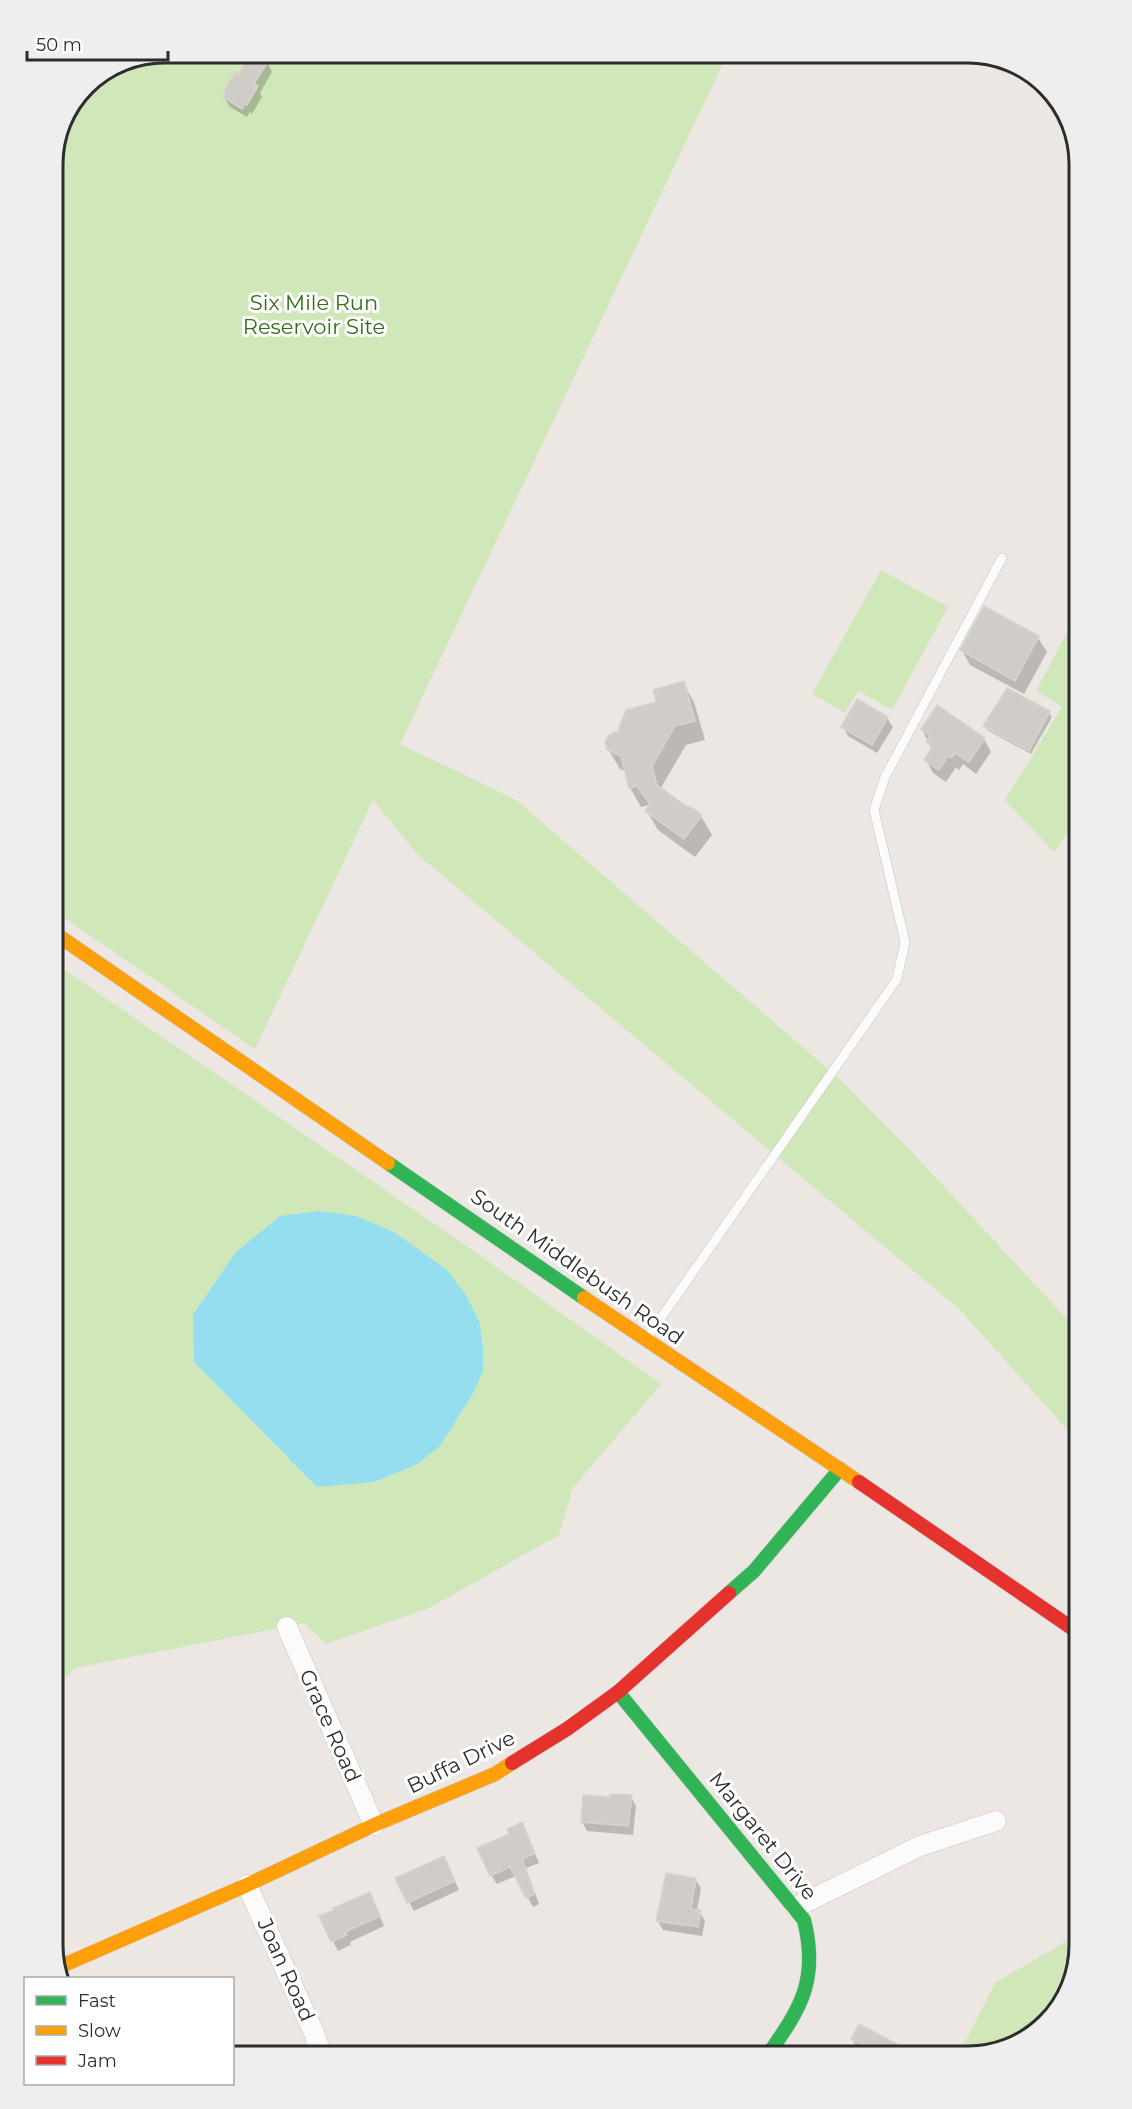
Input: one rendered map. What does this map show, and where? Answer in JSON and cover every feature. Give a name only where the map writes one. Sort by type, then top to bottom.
[{"type":"street","name":"South Middlebush Road","points":[[63,939],[645,1340],[840,1469],[1069,1625]]},
{"type":"street","name":"Buffa Drive","points":[[65,1965],[247,1885],[374,1825],[495,1774],[567,1729],[618,1692],[754,1571],[840,1469]]},
{"type":"street","name":"Grace Road","points":[[287,1627],[374,1825]]},
{"type":"street","name":"Margaret Drive","points":[[618,1692],[804,1920],[809,1938],[806,1989],[796,2015],[774,2046]]},
{"type":"street","points":[[795,1907],[920,1846],[996,1821]]},
{"type":"street","name":"Joan Road","points":[[247,1885],[319,2046]]},
{"type":"lane","points":[[645,1340],[897,979],[905,942],[874,810],[885,777],[1002,558]]},
{"type":"green space","name":"Six Mile Run Reservoir Site","points":[[164,63],[723,63],[400,744],[516,800],[842,1081],[909,1149],[1069,1321],[1069,1432],[960,1310],[417,854],[373,800],[255,1049],[63,917],[63,157],[71,125],[92,92],[108,80],[144,65]]},
{"type":"green space","points":[[881,570],[948,607],[892,710],[858,691],[845,713],[812,694]]},
{"type":"green space","points":[[1069,629],[1069,830],[1054,852],[1005,800],[1062,707],[1036,691]]},
{"type":"green space","points":[[63,969],[461,1242],[661,1384],[573,1488],[559,1535],[429,1608],[326,1644],[304,1623],[75,1668],[63,1680]],"holes":[[[394,1232],[446,1270],[317,1487],[296,1465]]]},
{"type":"green space","points":[[1069,1940],[1066,1971],[1059,1990],[1044,2012],[1019,2033],[988,2044],[963,2046],[995,1983]]},
{"type":"water","points":[[320,1211],[356,1216],[394,1232],[446,1269],[466,1295],[479,1321],[483,1347],[483,1371],[472,1395],[440,1446],[416,1465],[374,1482],[317,1487],[194,1362],[193,1315],[236,1252],[280,1216]]},
{"type":"building","points":[[246,63],[267,63],[254,84],[258,86],[247,105],[245,104],[242,109],[223,97],[225,93],[223,92],[235,72],[238,74]]},
{"type":"building","points":[[984,606],[1039,636],[1015,681],[960,650]]},
{"type":"building","points":[[684,681],[695,721],[675,726],[652,766],[657,785],[702,815],[684,839],[645,811],[650,804],[637,786],[629,788],[621,756],[607,750],[605,742],[609,735],[618,731],[626,710],[656,702],[653,690]]},
{"type":"building","points":[[1007,688],[1050,711],[1029,751],[983,726]]},
{"type":"building","points":[[857,699],[888,717],[872,745],[841,727]]},
{"type":"building","points":[[937,705],[985,738],[969,762],[955,753],[952,758],[948,756],[939,770],[924,760],[933,746],[926,742],[930,736],[921,729]]},
{"type":"building","points":[[610,1794],[632,1795],[628,1826],[581,1822],[583,1795],[610,1797]]},
{"type":"building","points":[[522,1822],[535,1853],[522,1859],[535,1894],[526,1898],[510,1867],[490,1876],[477,1848],[509,1834],[507,1829]]},
{"type":"building","points":[[444,1856],[455,1881],[407,1903],[395,1878]]},
{"type":"building","points":[[666,1873],[696,1878],[691,1909],[701,1910],[698,1927],[656,1921]]},
{"type":"building","points":[[370,1892],[380,1916],[345,1932],[347,1935],[331,1942],[319,1916]]},
{"type":"building","points":[[859,2024],[897,2044],[896,2046],[859,2046],[860,2044],[851,2039]]},
{"type":"traffic: fast","points":[[388,1163],[584,1298]]},
{"type":"traffic: fast","points":[[729,1593],[754,1571],[840,1469]]},
{"type":"traffic: fast","points":[[618,1692],[804,1920],[808,1941],[808,1977],[798,2008],[774,2046]]},
{"type":"traffic: slow","points":[[63,939],[388,1163]]},
{"type":"traffic: slow","points":[[584,1298],[859,1482]]},
{"type":"traffic: slow","points":[[65,1965],[247,1885],[374,1825],[495,1774],[512,1763]]},
{"type":"traffic: jam","points":[[859,1482],[1069,1626]]},
{"type":"traffic: jam","points":[[512,1763],[567,1729],[618,1692],[729,1593]]}]
